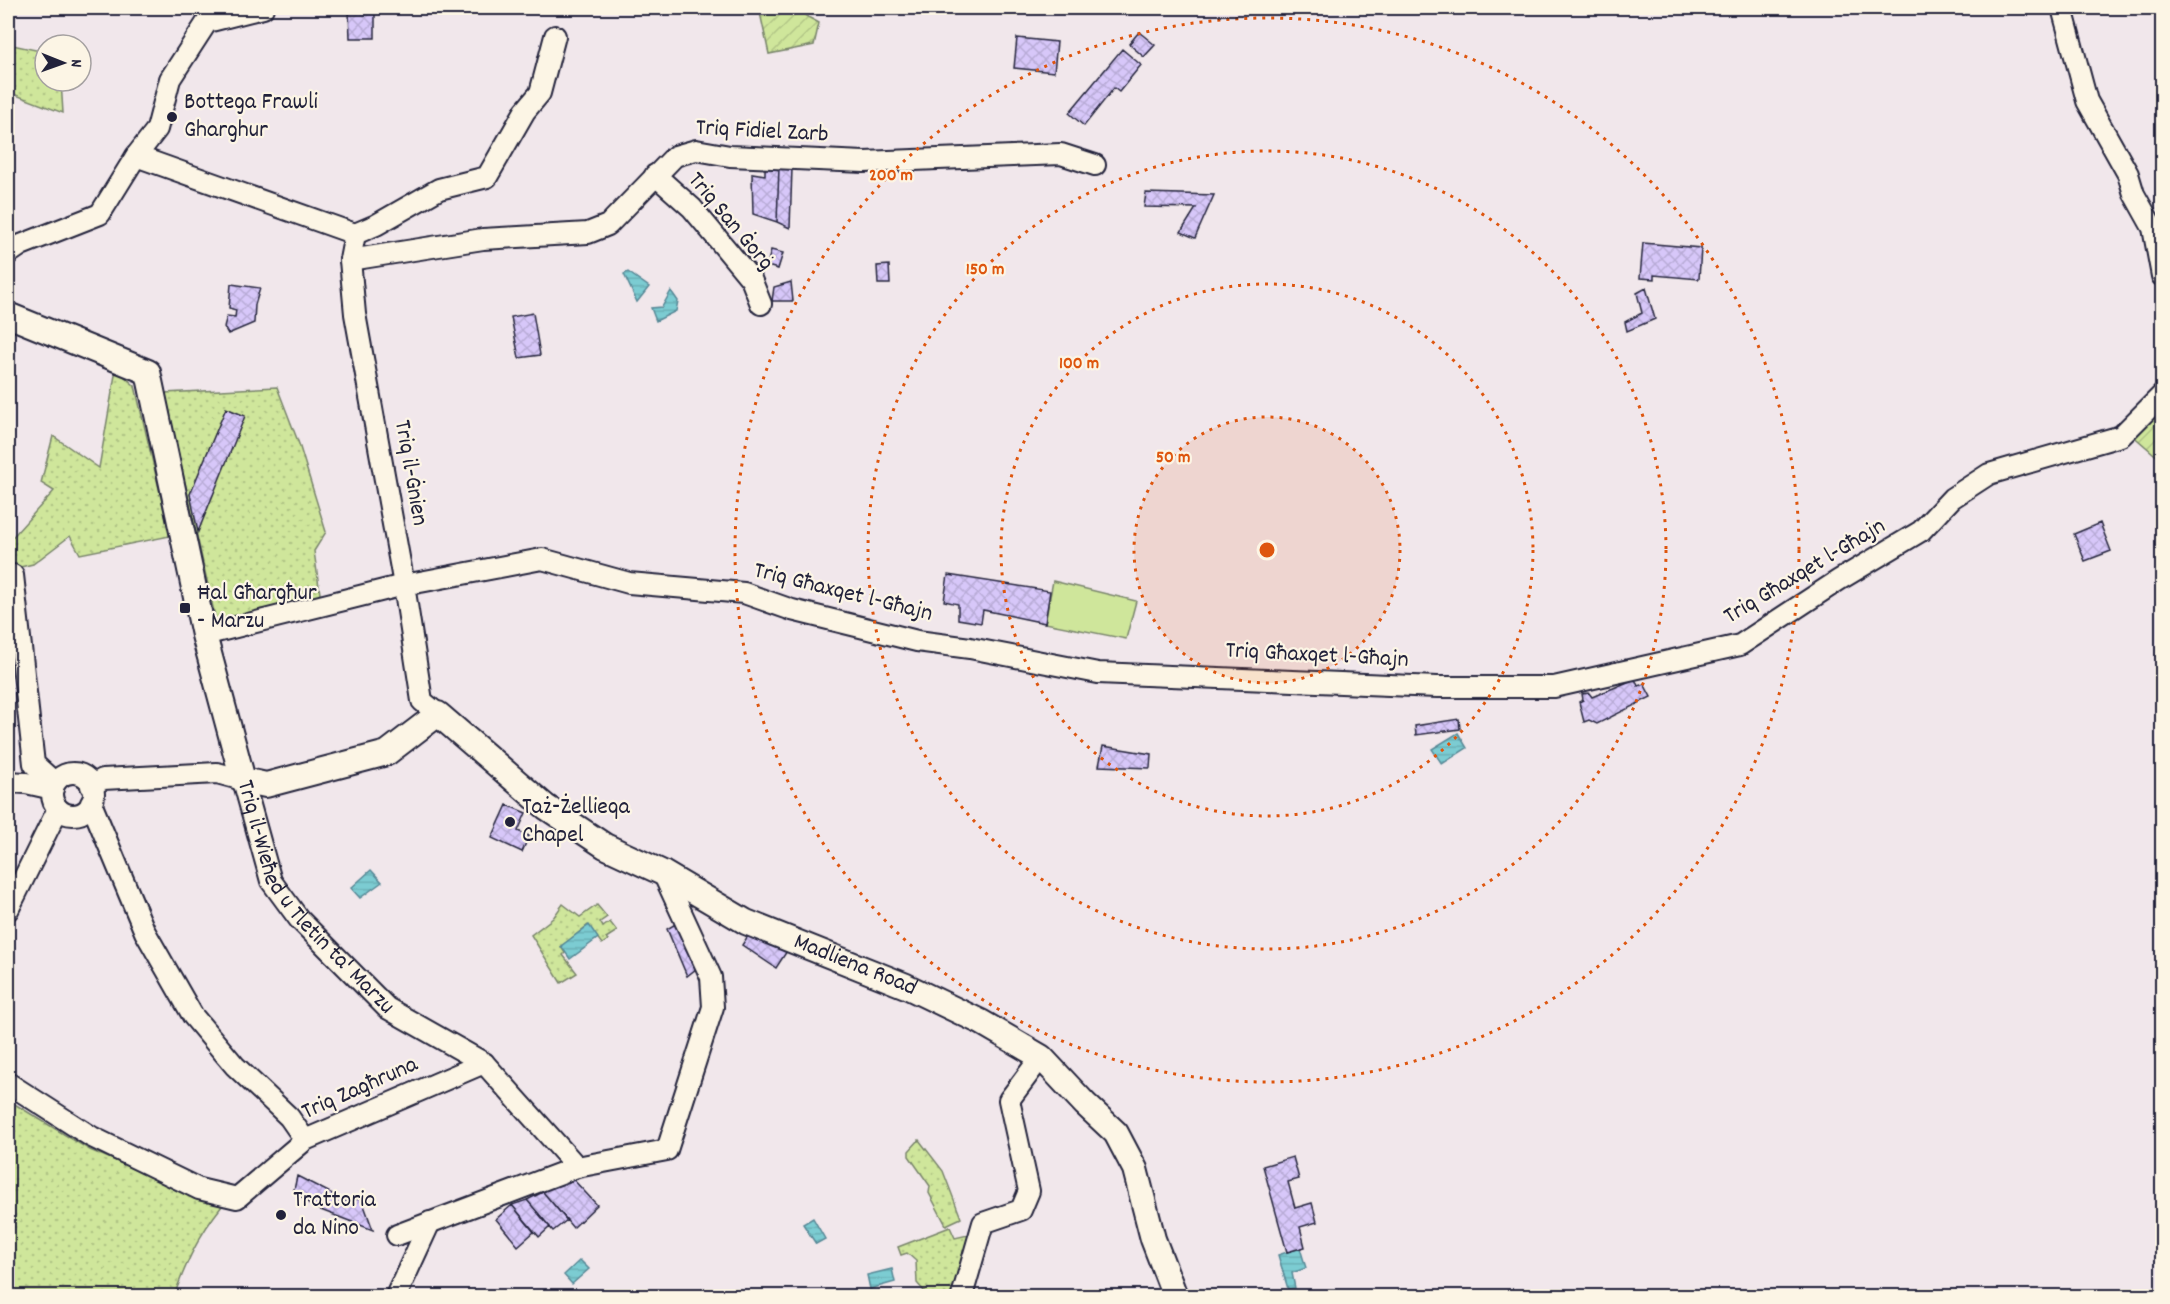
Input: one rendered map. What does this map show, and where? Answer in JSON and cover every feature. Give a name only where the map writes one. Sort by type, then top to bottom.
[{"type":"street","points":[[8,254],[21,245],[100,214],[136,156],[158,129],[170,79],[207,22],[262,8]]},
{"type":"street","points":[[2062,8],[2087,101],[2128,174],[2134,194],[2153,228],[2163,276]]},
{"type":"street","points":[[136,156],[355,234],[439,189],[487,177],[525,111],[540,93],[555,36]]},
{"type":"street","name":"Triq Fidiel Zarb","points":[[350,260],[483,239],[588,233],[608,225],[675,156],[696,150],[730,156],[864,162],[1061,154],[1095,165]]},
{"type":"street","name":"Triq San Ġorġ","points":[[655,175],[692,208],[751,279],[761,304]]},
{"type":"street","name":"Triq il-Ġnien","points":[[355,234],[350,260],[355,314],[404,585],[422,700],[438,714]]},
{"type":"street","name":"Triq il-Wieħed u Tletin ta' Marzu","points":[[8,315],[148,372],[204,635],[271,881],[299,919],[387,1008],[484,1063],[577,1167]]},
{"type":"street","name":"Triq Għaxqet l-Għajn","points":[[204,635],[404,585],[542,560],[629,583],[744,594],[792,610],[917,641],[970,648],[1098,673],[1437,687],[1554,687],[1740,645],[1839,580],[1921,531],[1952,498],[1989,474],[2121,436],[2163,395]]},
{"type":"street","points":[[13,575],[34,764],[54,786]]},
{"type":"street","points":[[306,1140],[289,1117],[235,1066],[193,1017],[145,932],[91,794],[88,780],[77,774],[65,775],[54,786],[53,800],[58,809],[64,813],[77,815],[88,808],[91,794],[103,779],[217,773],[266,785],[387,753],[438,714]]},
{"type":"street","name":"Madliena Road","points":[[438,714],[546,807],[605,846],[663,873],[746,922],[906,986],[981,1022],[1041,1057],[1116,1133],[1135,1169],[1153,1239],[1175,1296]]},
{"type":"street","points":[[8,782],[54,786]]},
{"type":"street","points":[[8,910],[58,809]]},
{"type":"street","points":[[397,1235],[577,1167],[666,1150],[713,1007],[711,977],[663,873]]},
{"type":"street","points":[[962,1296],[983,1223],[1021,1210],[1029,1191],[1009,1100],[1041,1057]]},
{"type":"street","name":"Triq Zagħruna","points":[[8,1083],[92,1137],[199,1189],[237,1198],[306,1140],[484,1063]]},
{"type":"street","points":[[396,1296],[430,1222]]},
{"type":"green space","points":[[759,8],[807,8],[806,16],[819,23],[814,45],[769,54]]},
{"type":"green space","points":[[8,44],[33,49],[33,93],[62,93],[63,113],[8,92]]},
{"type":"green space","points":[[116,369],[135,386],[170,536],[80,554],[70,536],[33,564],[8,570],[8,542],[54,491],[41,483],[53,436],[99,468]]},
{"type":"green space","points":[[277,387],[299,444],[326,532],[314,551],[321,601],[216,621],[165,393]]},
{"type":"green space","points":[[2162,405],[2162,459],[2161,460],[2130,433]]},
{"type":"green space","points":[[1053,581],[1136,601],[1126,639],[1045,623]]},
{"type":"green space","points":[[563,904],[580,917],[597,905],[607,917],[600,922],[603,927],[610,922],[617,931],[606,938],[608,940],[602,944],[588,925],[561,947],[565,953],[563,955],[577,973],[561,983],[531,935],[553,918]]},
{"type":"green space","points":[[8,1100],[90,1150],[222,1206],[194,1249],[174,1296],[8,1296]]},
{"type":"green space","points":[[919,1140],[943,1171],[961,1218],[946,1225],[929,1193],[930,1186],[909,1156],[909,1151]]},
{"type":"green space","points":[[950,1227],[955,1238],[977,1233],[959,1296],[922,1296],[924,1291],[917,1283],[916,1261],[907,1253],[901,1255],[898,1247]]},
{"type":"water","points":[[628,272],[649,287],[637,302],[624,274]]},
{"type":"water","points":[[671,291],[678,301],[676,311],[656,321],[651,308],[662,307]]},
{"type":"water","points":[[1458,733],[1467,748],[1442,764],[1432,749]]},
{"type":"water","points":[[371,870],[382,882],[360,898],[351,888]]},
{"type":"water","points":[[589,925],[598,938],[570,959],[561,946]]},
{"type":"water","points":[[813,1218],[825,1239],[816,1244],[803,1224]]},
{"type":"water","points":[[1300,1248],[1306,1268],[1292,1273],[1295,1288],[1288,1289],[1278,1255]]},
{"type":"water","points":[[580,1260],[589,1269],[572,1284],[564,1275]]},
{"type":"water","points":[[892,1269],[895,1282],[870,1289],[867,1275]]},
{"type":"building","points":[[375,10],[375,38],[350,38],[349,11]]},
{"type":"building","points":[[1139,32],[1155,45],[1144,57],[1129,44]]},
{"type":"building","points":[[1017,38],[1057,42],[1054,72],[1014,68]]},
{"type":"building","points":[[1122,49],[1141,65],[1119,92],[1114,88],[1084,126],[1069,113]]},
{"type":"building","points":[[765,166],[779,167],[777,222],[753,214],[752,173],[765,175]]},
{"type":"building","points":[[779,167],[792,168],[790,228],[777,222]]},
{"type":"building","points":[[1146,193],[1214,195],[1195,238],[1181,232],[1196,208],[1144,207]]},
{"type":"building","points":[[1643,243],[1701,248],[1699,279],[1654,275],[1654,279],[1640,278]]},
{"type":"building","points":[[771,250],[783,253],[778,269],[767,266]]},
{"type":"building","points":[[889,265],[890,284],[878,284],[877,266]]},
{"type":"building","points":[[791,282],[793,301],[772,301],[774,287]]},
{"type":"building","points":[[231,284],[260,288],[255,305],[254,323],[228,334],[224,327],[227,316],[235,317],[236,310],[229,308]]},
{"type":"building","points":[[1646,288],[1655,319],[1627,331],[1625,322],[1642,313],[1637,293]]},
{"type":"building","points":[[533,313],[540,355],[519,358],[511,317]]},
{"type":"building","points":[[226,408],[245,416],[198,532],[190,494]]},
{"type":"building","points":[[2100,523],[2111,551],[2085,561],[2074,534]]},
{"type":"building","points":[[948,575],[1050,591],[1045,623],[983,610],[981,623],[958,619],[958,604],[944,601]]},
{"type":"building","points":[[1635,679],[1638,686],[1644,684],[1651,697],[1597,724],[1589,720],[1584,722],[1579,702],[1583,700],[1582,694],[1589,693],[1592,697]]},
{"type":"building","points":[[1459,719],[1460,729],[1416,735],[1415,726]]},
{"type":"building","points":[[1103,746],[1151,754],[1150,768],[1099,766]]},
{"type":"building","name":"Taż-Żellieqa Chapel","points":[[507,805],[526,813],[518,831],[529,836],[522,852],[492,838]]},
{"type":"building","points":[[682,920],[701,965],[687,976],[667,929]]},
{"type":"building","points":[[753,928],[787,951],[776,968],[742,945]]},
{"type":"building","points":[[1293,1157],[1299,1179],[1288,1182],[1295,1208],[1312,1203],[1317,1222],[1300,1227],[1305,1247],[1287,1252],[1263,1166]]},
{"type":"building","points":[[297,1176],[350,1203],[361,1197],[373,1230],[313,1207],[294,1190]]},
{"type":"building","points":[[571,1177],[597,1205],[573,1228],[543,1192]]},
{"type":"building","points":[[543,1192],[567,1220],[553,1231],[527,1200]]},
{"type":"building","points":[[527,1200],[550,1227],[539,1237],[512,1205]]},
{"type":"building","points":[[512,1205],[534,1232],[518,1246],[496,1219]]},
{"type":"place","name":"Bottega Frawli Gharghur","points":[[172,117]]},
{"type":"place","name":"Ħal Għargħur - Marzu","points":[[185,608]]},
{"type":"place","name":"Taż-Żellieqa Chapel","points":[[510,822]]},
{"type":"place","name":"Trattoria da Nino","points":[[281,1215]]}]
